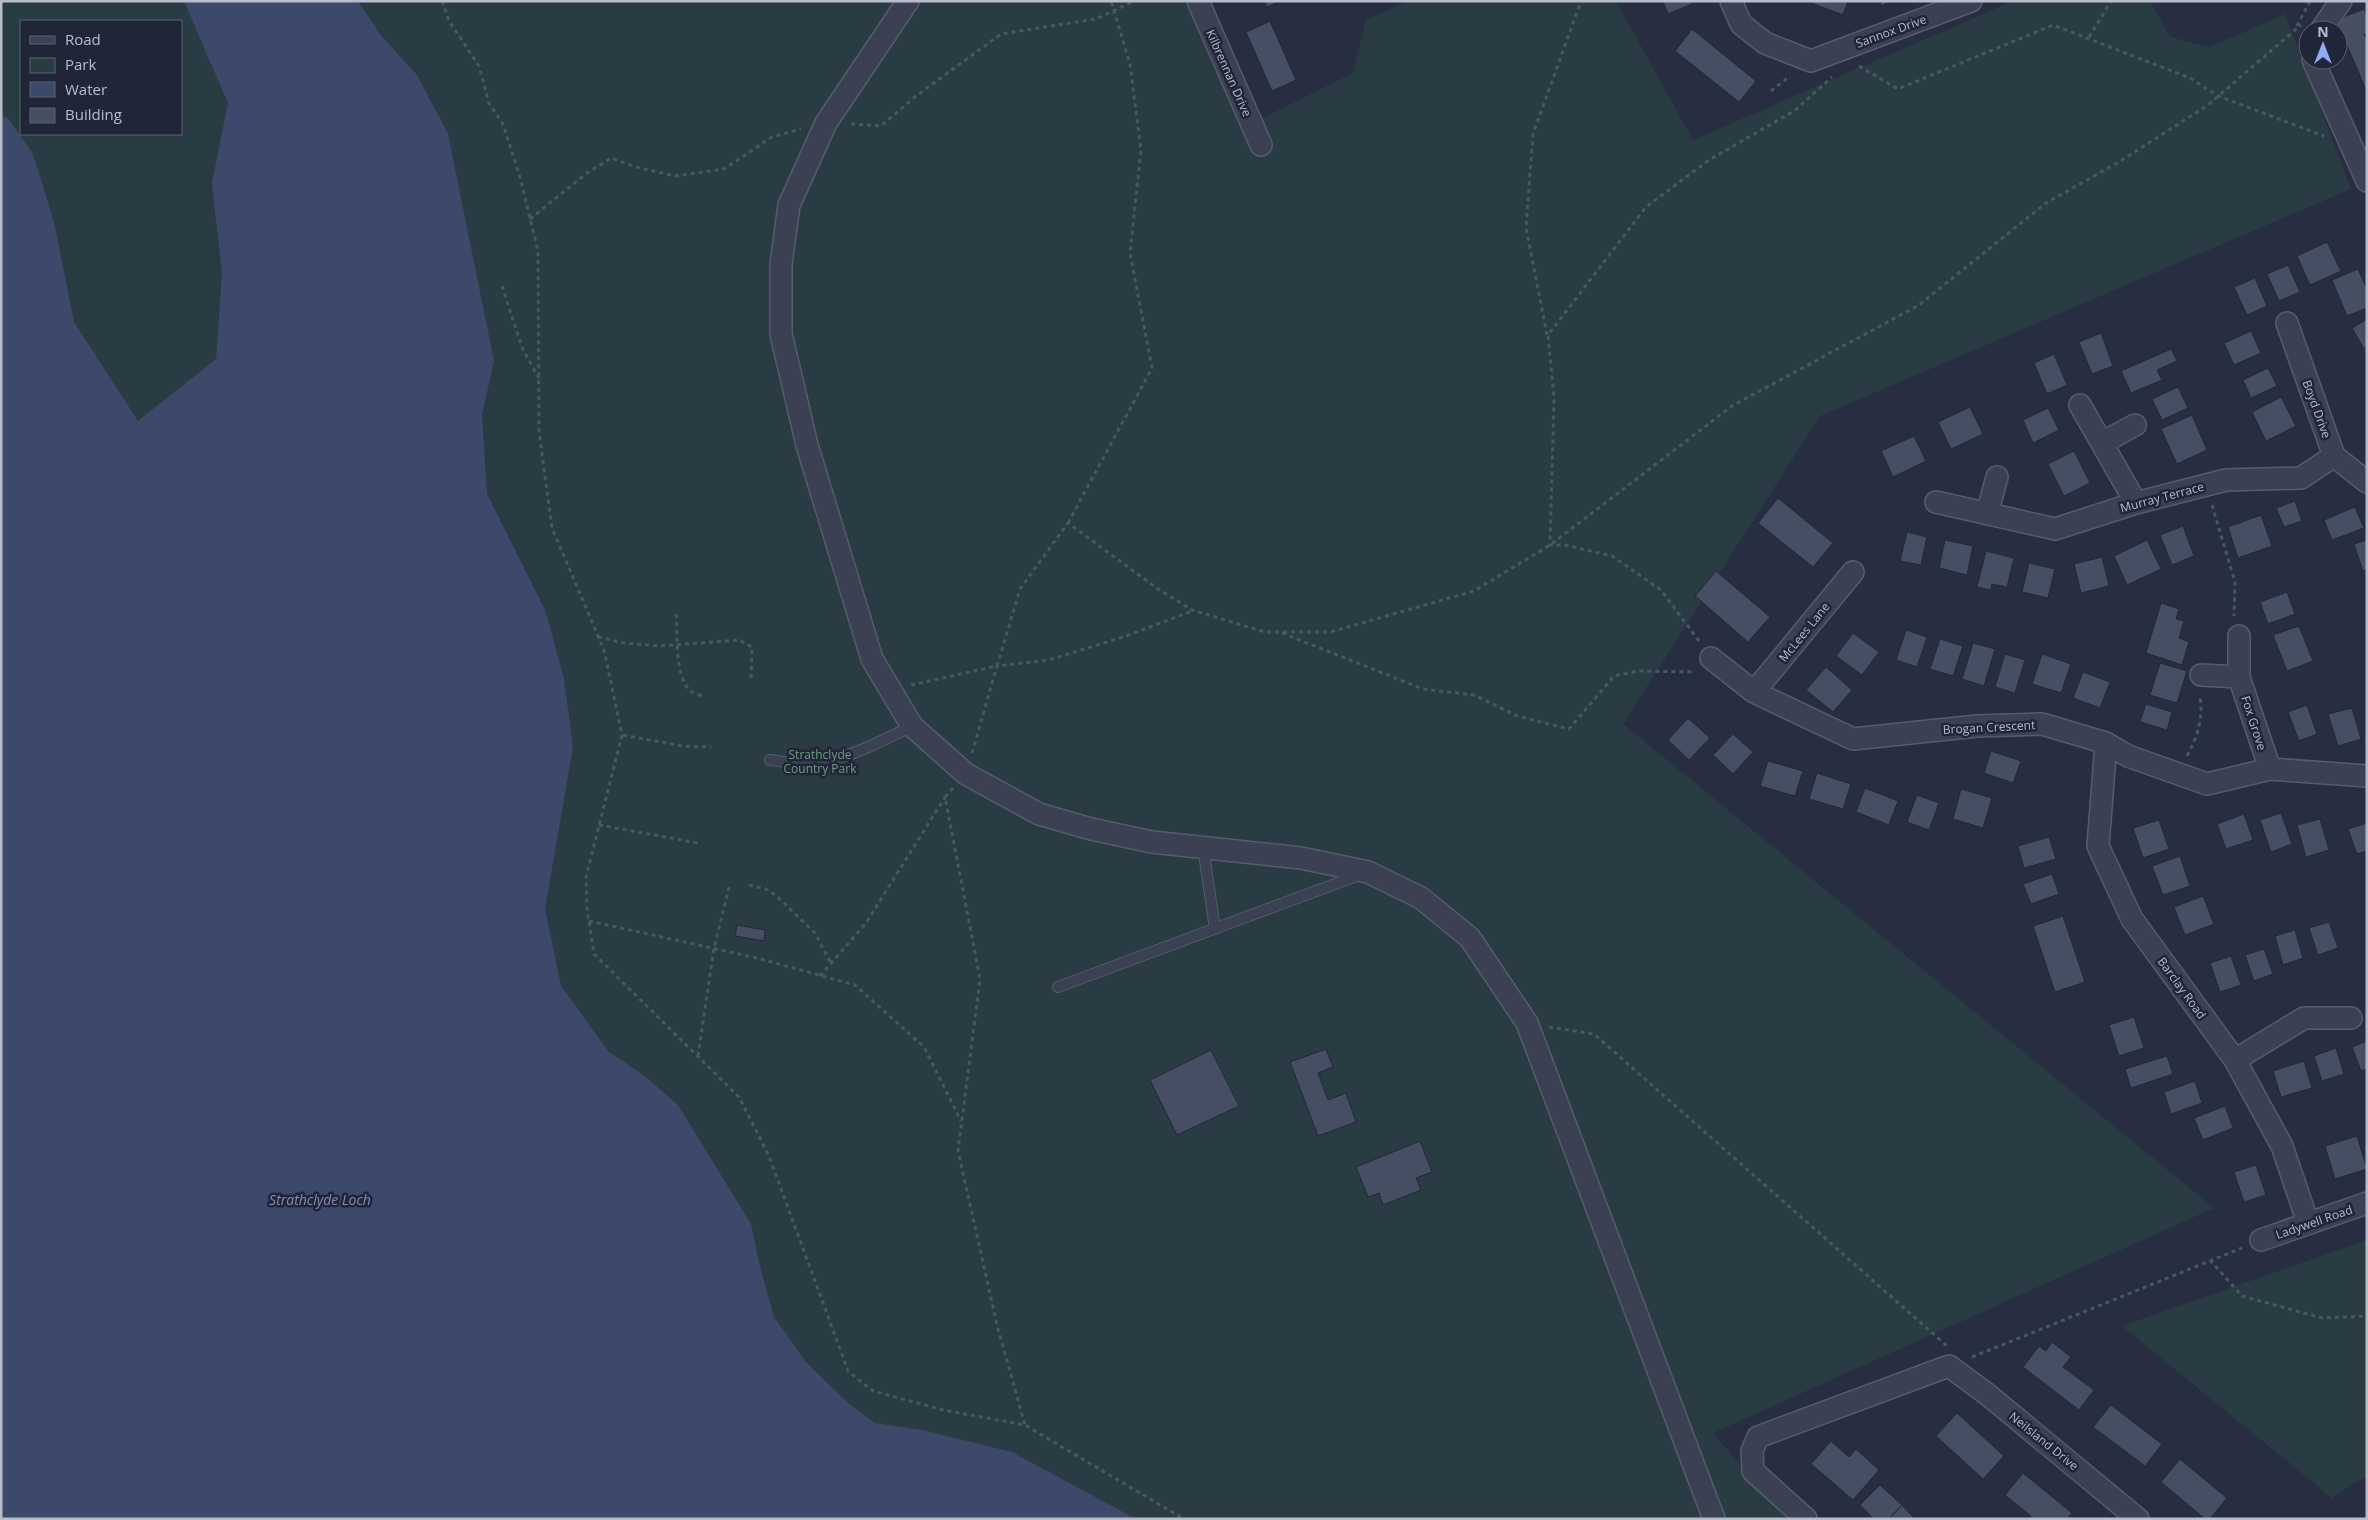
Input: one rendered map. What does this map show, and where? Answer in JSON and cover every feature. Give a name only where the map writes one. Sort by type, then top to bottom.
[{"type":"street","points":[[908,1],[826,123],[789,205],[781,264],[781,334],[807,445],[872,659],[912,726],[966,774],[1039,814],[1091,829],[1152,842],[1301,858],[1368,872],[1421,898],[1470,938],[1527,1023],[1714,1519]]},
{"type":"street","name":"Kilbrennan Drive","points":[[1198,1],[1261,145]]},
{"type":"street","name":"Sannox Drive","points":[[1732,1],[1741,24],[1766,44],[1811,60],[1850,51],[1971,1]]},
{"type":"street","points":[[2320,20],[2341,1]]},
{"type":"street","points":[[2317,70],[2367,181]]},
{"type":"street","name":"Boyd Drive","points":[[2287,323],[2334,456]]},
{"type":"street","points":[[2080,405],[2136,504]]},
{"type":"street","points":[[2102,443],[2135,425]]},
{"type":"street","points":[[2334,456],[2367,482]]},
{"type":"street","name":"Murray Terrace","points":[[1936,502],[2056,529],[2136,504],[2226,480],[2301,478],[2334,456]]},
{"type":"street","points":[[1987,514],[1997,477]]},
{"type":"street","name":"McLees Lane","points":[[1754,692],[1853,572]]},
{"type":"street","name":"Fox Grove","points":[[2239,636],[2239,677],[2270,769]]},
{"type":"street","name":"Brogan Crescent","points":[[1716,661],[1754,692],[1853,739],[1977,726],[2042,724],[2106,743],[2128,756],[2207,784],[2270,769],[2367,776]]},
{"type":"street","points":[[2201,675],[2239,677]]},
{"type":"street","name":"Barclay Road","points":[[2106,743],[2098,846],[2132,919],[2235,1060],[2282,1146],[2308,1224]]},
{"type":"street","points":[[2235,1060],[2304,1018],[2351,1018]]},
{"type":"street","name":"Ladywell Road","points":[[2261,1240],[2367,1203]]},
{"type":"street","points":[[1806,1519],[1753,1471],[1752,1451],[1758,1437],[1949,1357]]},
{"type":"street","name":"Neilsland Drive","points":[[1949,1357],[1987,1394],[2138,1519]]},
{"type":"lane","points":[[770,760],[822,762],[865,748],[912,726]]},
{"type":"lane","points":[[1203,847],[1215,929]]},
{"type":"lane","points":[[1058,986],[1368,872]]},
{"type":"path","points":[[442,1],[449,21],[479,66],[489,103],[503,124],[520,177],[538,251],[539,432],[552,528],[604,650],[622,735],[586,877],[589,921],[594,954],[739,1097],[769,1156],[848,1371],[873,1391],[943,1410],[1025,1425],[1184,1519]]},
{"type":"path","points":[[820,976],[866,923],[945,797],[966,774],[1020,589],[1068,523],[1152,368],[1130,253],[1141,150],[1130,64],[1111,1]]},
{"type":"path","points":[[1550,545],[1554,398],[1548,336],[1526,228],[1532,134],[1582,1]]},
{"type":"path","points":[[2089,38],[2111,1]]},
{"type":"path","points":[[1068,523],[1158,589],[1192,610],[1265,632],[1330,632],[1474,591],[1550,545],[1732,406],[1919,305],[2046,203],[2119,162],[2218,96],[2297,27],[2310,1]]},
{"type":"path","points":[[1548,336],[1646,207],[1709,160],[1794,111],[1833,76],[1850,51],[1898,89],[2054,25],[2190,78],[2218,96],[2352,147]]},
{"type":"path","points":[[502,286],[523,350],[539,378]]},
{"type":"path","points":[[2207,485],[2235,582],[2234,630],[2239,636]]},
{"type":"path","points":[[1279,632],[1423,688],[1474,695],[1517,716],[1569,729],[1614,676],[1638,672],[1698,672],[1716,661],[1661,590],[1612,556],[1565,545],[1550,545]]},
{"type":"path","points":[[890,689],[997,666],[1049,660],[1126,636],[1192,610]]},
{"type":"path","points":[[676,614],[676,644],[686,685],[692,693],[703,696]]},
{"type":"path","points":[[598,637],[624,643],[676,644],[739,640],[752,647],[751,679]]},
{"type":"path","points":[[2178,774],[2199,733],[2202,713],[2199,686],[2201,675]]},
{"type":"path","points":[[622,735],[682,746],[711,747]]},
{"type":"path","points":[[945,797],[980,979],[958,1151],[997,1325],[1025,1425]]},
{"type":"path","points":[[600,825],[698,843]]},
{"type":"path","points":[[698,1056],[714,948],[730,884]]},
{"type":"path","points":[[749,885],[769,890],[785,904],[815,933],[831,963]]},
{"type":"path","points":[[589,921],[714,948],[855,985],[924,1047],[961,1121]]},
{"type":"path","points":[[1527,1023],[1594,1034],[1949,1357],[2261,1240]]},
{"type":"path","points":[[2210,1260],[2242,1296],[2322,1318],[2367,1316]]},
{"type":"green space","name":"Strathclyde Country Park","points":[[1,1],[1185,1],[1241,129],[1353,73],[1366,20],[1408,1],[1616,1],[1693,140],[2013,1],[2150,1],[2170,37],[2210,47],[2285,14],[2298,48],[2298,70],[2306,70],[2351,189],[1820,416],[1623,724],[2214,1208],[1713,1433],[1787,1519],[1,1519]]},
{"type":"green space","points":[[2367,1240],[2367,1475],[2332,1498],[2122,1326]]},
{"type":"water","name":"Strathclyde Loch","points":[[184,1],[358,1],[380,34],[417,75],[448,134],[494,361],[482,415],[487,494],[546,612],[564,679],[573,747],[545,909],[561,986],[609,1052],[641,1073],[678,1105],[751,1224],[759,1263],[774,1317],[805,1361],[848,1403],[875,1423],[922,1430],[1012,1452],[1136,1519],[1,1519],[1,115],[8,118],[33,154],[54,222],[74,322],[138,421],[216,359],[222,273],[212,183],[228,103]]},
{"type":"building","points":[[1264,1],[1280,1],[1267,7]]},
{"type":"building","points":[[1663,1],[1691,1],[1692,4],[1668,14]]},
{"type":"building","points":[[1806,1],[1848,1],[1843,15]]},
{"type":"building","points":[[1880,1],[1893,1],[1881,6]]},
{"type":"building","points":[[2364,9],[2367,15],[2367,33],[2364,34],[2367,40],[2367,92],[2348,48],[2348,20],[2336,20]]},
{"type":"building","points":[[1270,21],[1296,80],[1272,91],[1246,32]]},
{"type":"building","points":[[1692,29],[1756,81],[1739,102],[1675,51]]},
{"type":"building","points":[[2327,242],[2341,271],[2310,285],[2297,256]]},
{"type":"building","points":[[2288,265],[2300,292],[2279,301],[2267,274]]},
{"type":"building","points":[[2358,269],[2367,289],[2367,308],[2347,316],[2332,280]]},
{"type":"building","points":[[2255,278],[2267,306],[2247,315],[2234,287]]},
{"type":"building","points":[[2367,319],[2367,347],[2364,349],[2352,328]]},
{"type":"building","points":[[2251,331],[2261,353],[2234,365],[2224,343]]},
{"type":"building","points":[[2101,333],[2113,366],[2092,374],[2079,342]]},
{"type":"building","points":[[2171,349],[2177,361],[2157,370],[2162,380],[2131,393],[2121,371]]},
{"type":"building","points":[[2054,354],[2067,385],[2047,394],[2034,363]]},
{"type":"building","points":[[2268,368],[2277,386],[2251,398],[2243,380]]},
{"type":"building","points":[[2178,387],[2188,408],[2162,420],[2152,399]]},
{"type":"building","points":[[2281,397],[2296,426],[2266,441],[2252,412]]},
{"type":"building","points":[[1970,407],[1983,434],[1951,449],[1938,422]]},
{"type":"building","points":[[2048,408],[2059,430],[2033,443],[2023,420]]},
{"type":"building","points":[[2192,415],[2207,450],[2177,464],[2161,429]]},
{"type":"building","points":[[1914,436],[1926,461],[1893,477],[1881,451]]},
{"type":"building","points":[[2074,451],[2090,483],[2064,496],[2048,464]]},
{"type":"building","points":[[1778,498],[1833,543],[1813,567],[1758,523]]},
{"type":"building","points":[[2295,501],[2302,521],[2284,527],[2276,508]]},
{"type":"building","points":[[2355,507],[2364,528],[2332,540],[2324,520]]},
{"type":"building","points":[[2261,515],[2272,546],[2238,558],[2228,527]]},
{"type":"building","points":[[2183,526],[2194,556],[2172,565],[2160,535]]},
{"type":"building","points":[[1907,532],[1927,537],[1921,565],[1900,561]]},
{"type":"building","points":[[1945,540],[1973,546],[1967,575],[1939,568]]},
{"type":"building","points":[[2147,540],[2161,569],[2127,585],[2114,556]]},
{"type":"building","points":[[2367,540],[2367,570],[2363,571],[2354,544]]},
{"type":"building","points":[[1986,551],[2014,558],[2007,587],[1992,584],[1991,590],[1977,587]]},
{"type":"building","points":[[2102,557],[2109,586],[2081,593],[2074,564]]},
{"type":"building","points":[[2029,563],[2055,569],[2048,598],[2022,592]]},
{"type":"building","points":[[1716,571],[1770,617],[1748,642],[1695,596]]},
{"type":"building","points":[[2287,592],[2295,614],[2268,624],[2260,602]]},
{"type":"building","points":[[2161,603],[2179,609],[2176,619],[2184,621],[2179,638],[2189,642],[2182,665],[2146,653]]},
{"type":"building","points":[[2299,626],[2313,661],[2287,671],[2273,635]]},
{"type":"building","points":[[1906,630],[1927,637],[1917,667],[1896,660]]},
{"type":"building","points":[[1853,633],[1879,652],[1862,675],[1836,656]]},
{"type":"building","points":[[1940,639],[1963,646],[1953,676],[1930,669]]},
{"type":"building","points":[[1973,643],[1995,649],[1984,686],[1962,679]]},
{"type":"building","points":[[2005,654],[2025,660],[2015,693],[1995,687]]},
{"type":"building","points":[[2042,654],[2071,664],[2061,693],[2032,684]]},
{"type":"building","points":[[2160,663],[2187,671],[2177,703],[2150,695]]},
{"type":"building","points":[[1826,667],[1852,690],[1833,712],[1806,690]]},
{"type":"building","points":[[2083,672],[2110,682],[2100,708],[2073,698]]},
{"type":"building","points":[[2146,704],[2172,712],[2167,730],[2140,722]]},
{"type":"building","points":[[2307,705],[2317,734],[2299,741],[2288,712]]},
{"type":"building","points":[[2352,708],[2361,739],[2338,746],[2328,714]]},
{"type":"building","points":[[1688,718],[1710,738],[1689,760],[1668,740]]},
{"type":"building","points":[[1733,734],[1753,752],[1733,774],[1713,755]]},
{"type":"building","points":[[1991,751],[2021,761],[2013,783],[1984,773]]},
{"type":"building","points":[[1768,761],[1803,771],[1795,796],[1760,786]]},
{"type":"building","points":[[1817,773],[1851,784],[1843,809],[1809,799]]},
{"type":"building","points":[[1865,788],[1898,801],[1889,825],[1856,812]]},
{"type":"building","points":[[1961,789],[1992,798],[1983,828],[1953,819]]},
{"type":"building","points":[[1917,795],[1939,803],[1929,830],[1907,822]]},
{"type":"building","points":[[2281,813],[2292,844],[2271,852],[2260,820]]},
{"type":"building","points":[[2244,814],[2253,840],[2226,849],[2217,824]]},
{"type":"building","points":[[2320,819],[2329,850],[2306,857],[2297,825]]},
{"type":"building","points":[[2159,820],[2169,849],[2143,858],[2133,828]]},
{"type":"building","points":[[2367,823],[2367,851],[2357,854],[2348,829]]},
{"type":"building","points":[[2049,837],[2056,859],[2024,868],[2018,846]]},
{"type":"building","points":[[2180,856],[2190,886],[2163,895],[2152,866]]},
{"type":"building","points":[[2052,874],[2059,894],[2031,904],[2023,884]]},
{"type":"building","points":[[2203,896],[2214,924],[2185,935],[2174,907]]},
{"type":"building","points":[[2063,916],[2085,982],[2055,992],[2033,926]]},
{"type":"building","points":[[2329,922],[2338,948],[2318,955],[2309,928]]},
{"type":"building","points":[[737,925],[765,930],[764,941],[735,936]]},
{"type":"building","points":[[2295,930],[2303,958],[2283,965],[2275,936]]},
{"type":"building","points":[[2264,949],[2273,974],[2254,981],[2245,955]]},
{"type":"building","points":[[2231,956],[2241,985],[2220,992],[2210,963]]},
{"type":"building","points":[[2134,1017],[2144,1048],[2119,1056],[2109,1025]]},
{"type":"building","points":[[2367,1041],[2367,1069],[2361,1071],[2352,1047]]},
{"type":"building","points":[[2336,1048],[2344,1074],[2322,1081],[2314,1056]]},
{"type":"building","points":[[1326,1049],[1333,1067],[1318,1073],[1328,1100],[1346,1093],[1356,1122],[1318,1136],[1290,1062]]},
{"type":"building","points":[[1211,1050],[1239,1106],[1177,1135],[1150,1080]]},
{"type":"building","points":[[2167,1056],[2173,1074],[2131,1088],[2125,1069]]},
{"type":"building","points":[[2304,1061],[2312,1088],[2281,1097],[2273,1071]]},
{"type":"building","points":[[2195,1081],[2202,1103],[2171,1114],[2164,1092]]},
{"type":"building","points":[[2225,1106],[2233,1128],[2203,1140],[2194,1118]]},
{"type":"building","points":[[2357,1136],[2367,1169],[2335,1179],[2325,1146]]},
{"type":"building","points":[[1420,1141],[1432,1172],[1416,1178],[1421,1190],[1383,1205],[1379,1193],[1368,1197],[1356,1167]]},
{"type":"building","points":[[2256,1165],[2266,1195],[2244,1202],[2234,1172]]},
{"type":"building","points":[[2052,1342],[2071,1357],[2063,1367],[2094,1390],[2079,1410],[2023,1367],[2039,1346],[2046,1351]]},
{"type":"building","points":[[2111,1405],[2162,1444],[2145,1466],[2093,1427]]},
{"type":"building","points":[[1957,1413],[2004,1456],[1983,1479],[1936,1436]]},
{"type":"building","points":[[1831,1441],[1849,1457],[1856,1449],[1879,1470],[1853,1500],[1811,1464]]},
{"type":"building","points":[[2180,1459],[2227,1498],[2210,1519],[2205,1519],[2161,1482]]},
{"type":"building","points":[[2023,1473],[2072,1513],[2067,1519],[2029,1519],[2031,1516],[2005,1495]]},
{"type":"building","points":[[1880,1485],[1902,1505],[1889,1519],[1874,1519],[1860,1505]]},
{"type":"building","points":[[1902,1505],[1915,1519],[1889,1519]]}]
